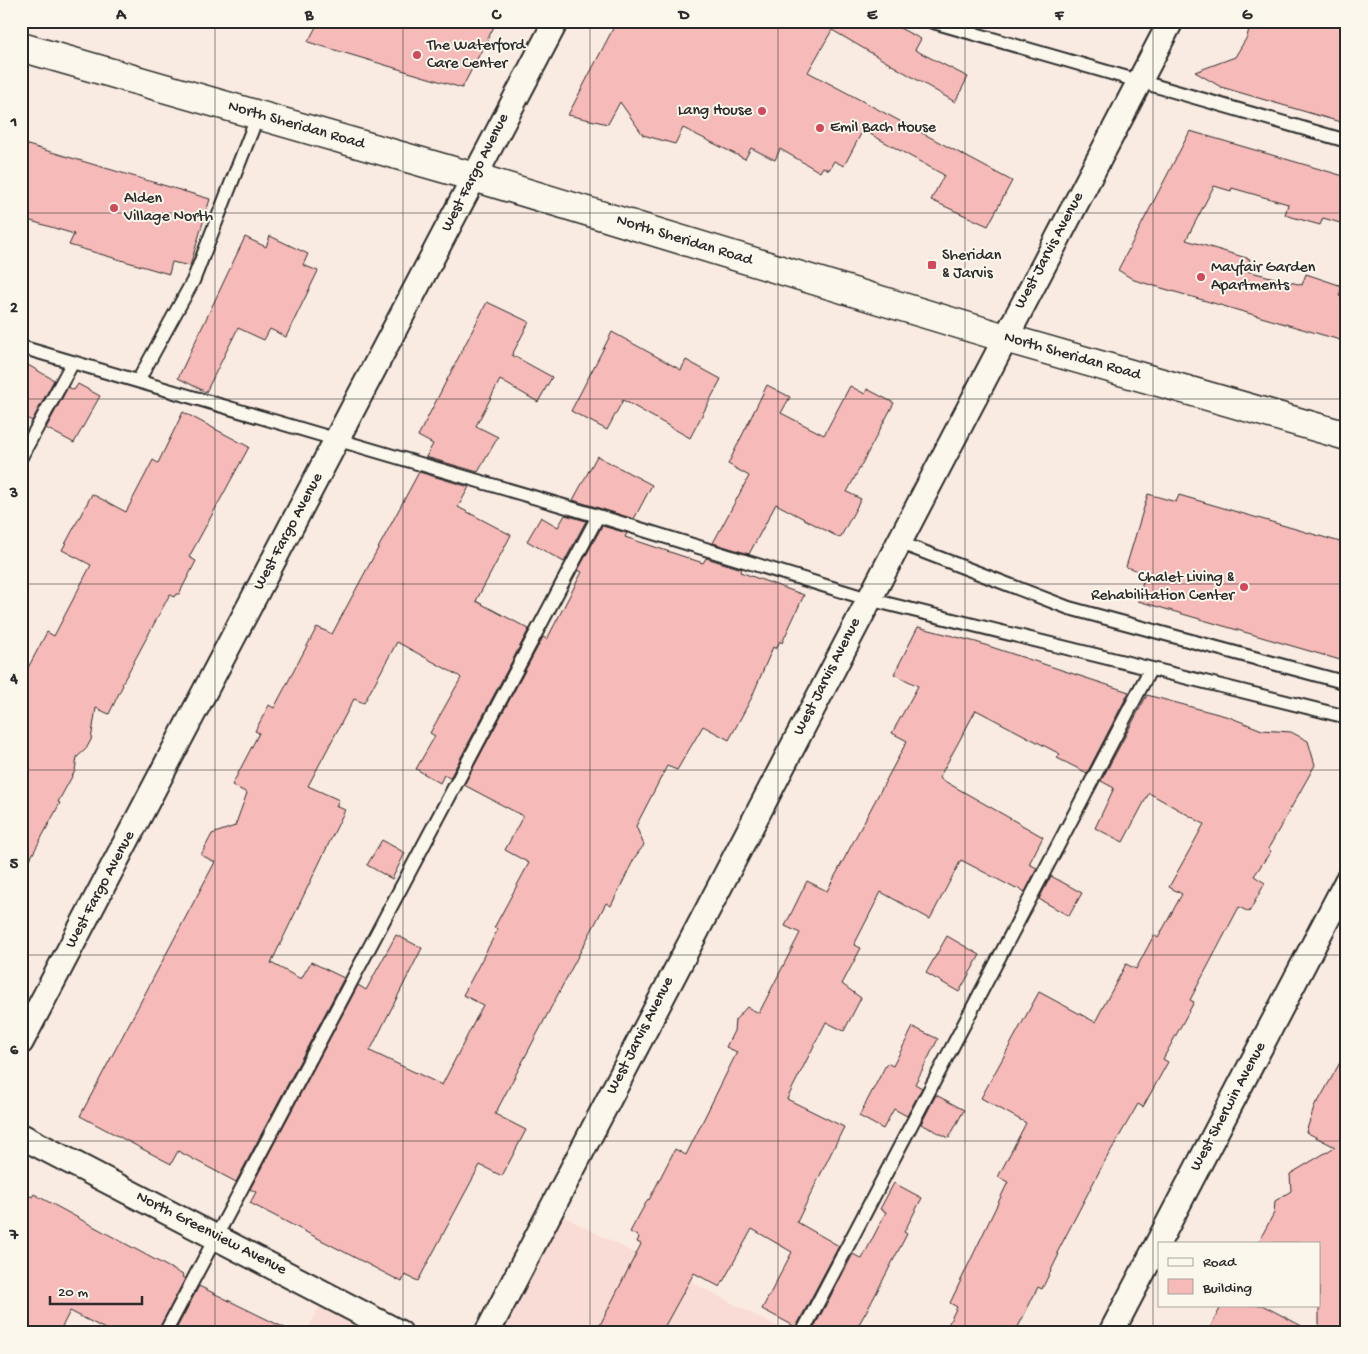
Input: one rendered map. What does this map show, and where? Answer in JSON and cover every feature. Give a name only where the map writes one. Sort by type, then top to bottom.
[{"type":"main road","name":"North Sheridan Road","points":[[21,47],[474,177],[1005,338],[1347,436]]},
{"type":"street","name":"West Fargo Avenue","points":[[21,1042],[556,21]]},
{"type":"street","name":"West Jarvis Avenue","points":[[487,1333],[1171,21]]},
{"type":"street","name":"West Sherwin Avenue","points":[[1110,1333],[1347,881]]},
{"type":"street","name":"North Greenview Avenue","points":[[21,1136],[400,1333]]},
{"type":"lane","points":[[937,22],[1138,83],[1347,141]]},
{"type":"lane","points":[[138,381],[193,282],[258,115]]},
{"type":"lane","points":[[21,347],[598,516],[868,599],[1347,717]]},
{"type":"lane","points":[[21,457],[73,362]]},
{"type":"lane","points":[[165,1333],[598,516]]},
{"type":"lane","points":[[898,542],[1069,608],[1347,683]]},
{"type":"lane","points":[[802,1333],[1150,670]]},
{"type":"shaded area","points":[[555,1212],[790,1333],[493,1333]]},
{"type":"shaded area","points":[[328,1290],[409,1333],[306,1333]]},
{"type":"building","name":"The Waterford Care Center","points":[[319,21],[497,21],[462,88],[308,42]]},
{"type":"building","points":[[617,21],[886,21],[921,39],[915,50],[968,77],[955,102],[832,30],[808,72],[1012,181],[988,226],[931,200],[944,175],[863,130],[844,166],[834,161],[829,170],[823,167],[820,172],[780,149],[775,160],[751,148],[745,159],[683,128],[675,144],[643,135],[620,102],[608,124],[568,115]]},
{"type":"building","points":[[1251,21],[1347,21],[1347,124],[1221,87],[1195,72],[1235,57],[1247,37]]},
{"type":"building","points":[[1190,131],[1347,177],[1347,225],[1323,218],[1320,225],[1285,215],[1288,204],[1232,188],[1231,191],[1214,186],[1186,240],[1250,259],[1247,271],[1302,285],[1306,274],[1342,286],[1339,296],[1347,298],[1347,342],[1134,280],[1118,270]]},
{"type":"building","name":"Alden Village North","points":[[21,143],[210,199],[190,266],[172,262],[169,274],[69,245],[74,234],[21,218]]},
{"type":"building","points":[[270,236],[308,254],[303,265],[318,271],[286,337],[270,329],[264,340],[238,328],[206,392],[178,378],[245,237],[266,247]]},
{"type":"building","points":[[487,302],[529,322],[512,355],[552,377],[538,402],[500,380],[476,426],[498,437],[478,472],[426,457],[433,444],[418,436]]},
{"type":"building","points":[[612,332],[681,370],[686,360],[721,379],[690,438],[623,400],[607,430],[571,411]]},
{"type":"building","points":[[21,361],[54,380],[32,421],[21,415]]},
{"type":"building","points":[[78,384],[100,396],[74,443],[46,428],[68,387],[74,390]]},
{"type":"building","points":[[767,385],[790,397],[781,413],[824,435],[850,386],[865,394],[867,389],[894,403],[847,492],[861,499],[840,538],[776,504],[749,554],[713,543],[749,476],[728,464]]},
{"type":"building","points":[[183,412],[249,447],[189,557],[196,561],[179,594],[176,594],[174,597],[170,594],[122,684],[109,714],[96,708],[91,740],[86,749],[77,757],[75,771],[58,802],[60,803],[21,876],[21,681],[47,632],[54,636],[91,565],[62,550],[92,494],[126,512],[153,460],[158,463]]},
{"type":"building","points":[[597,456],[652,485],[634,519],[573,500]]},
{"type":"building","points":[[419,472],[469,487],[458,507],[511,535],[476,601],[529,629],[450,778],[444,775],[440,783],[416,769],[435,736],[430,733],[461,678],[459,676],[397,642],[364,703],[354,699],[308,786],[339,800],[336,806],[345,810],[271,963],[301,979],[311,962],[344,978],[236,1182],[178,1151],[171,1164],[80,1116],[215,862],[201,855],[212,834],[235,826],[247,793],[232,785],[259,733],[255,731],[269,705],[274,708],[317,627],[332,634]]},
{"type":"building","name":"Chalet Living & Rehabilitation Center","points":[[1148,494],[1176,502],[1179,495],[1347,544],[1347,662],[1138,601],[1145,573],[1126,567]]},
{"type":"building","points":[[565,515],[586,521],[564,562],[527,541],[541,517],[558,527]]},
{"type":"building","points":[[602,526],[627,533],[625,537],[703,563],[706,558],[742,569],[740,572],[804,595],[782,643],[780,641],[776,649],[773,647],[751,699],[729,740],[703,726],[677,770],[667,766],[636,826],[644,845],[635,857],[611,906],[606,903],[495,1114],[526,1130],[502,1176],[480,1165],[418,1281],[405,1275],[402,1282],[250,1203],[256,1192],[250,1189],[358,985],[366,990],[396,935],[422,948],[370,1051],[442,1085],[483,1005],[463,995],[498,929],[494,928],[529,863],[505,850],[523,816],[464,785],[543,637],[547,639],[582,572],[578,570]]},
{"type":"building","points":[[918,627],[976,642],[1129,692],[1087,773],[1057,758],[1060,754],[976,710],[939,778],[1043,837],[1029,864],[1037,868],[1025,892],[961,860],[930,919],[881,892],[854,945],[861,948],[842,984],[861,998],[844,1031],[826,1022],[787,1099],[844,1127],[797,1222],[839,1246],[796,1327],[762,1309],[792,1252],[752,1229],[720,1287],[694,1273],[661,1333],[596,1333],[641,1244],[637,1242],[639,1237],[630,1232],[675,1149],[686,1155],[737,1052],[726,1047],[734,1031],[735,1020],[747,1007],[759,1013],[800,933],[785,926],[807,881],[827,891],[907,741],[892,733],[918,686],[894,674]]},
{"type":"building","points":[[1147,695],[1229,717],[1262,730],[1291,732],[1308,741],[1315,765],[1268,849],[1271,851],[1254,876],[1265,883],[1249,912],[1239,907],[1190,1000],[1194,1002],[1163,1059],[1168,1062],[1143,1107],[1138,1104],[1102,1166],[1057,1253],[1059,1254],[1042,1289],[1038,1287],[1015,1333],[944,1333],[957,1307],[950,1303],[1008,1182],[998,1177],[1026,1123],[981,1098],[1039,992],[1095,1022],[1126,964],[1136,969],[1154,935],[1158,938],[1182,894],[1169,887],[1204,824],[1149,793],[1123,842],[1095,828],[1114,788],[1101,781]]},
{"type":"building","points":[[382,840],[405,853],[392,879],[367,865]]},
{"type":"building","points":[[1051,876],[1082,893],[1069,916],[1039,899]]},
{"type":"building","points":[[947,936],[980,955],[959,992],[926,973]]},
{"type":"building","points":[[913,1027],[938,1039],[915,1084],[922,1088],[907,1116],[894,1109],[883,1129],[859,1116],[887,1063],[893,1066]]},
{"type":"building","points":[[1347,1050],[1347,1333],[1319,1333],[1320,1242],[1259,1242],[1274,1213],[1275,1201],[1291,1191],[1290,1174],[1335,1147],[1306,1132],[1316,1102],[1318,1102]]},
{"type":"building","points":[[936,1095],[964,1110],[949,1138],[921,1124]]},
{"type":"building","points":[[894,1183],[922,1198],[904,1232],[907,1234],[871,1303],[854,1333],[811,1333],[853,1254],[862,1259],[886,1212],[880,1209]]},
{"type":"building","points":[[21,1191],[32,1197],[34,1194],[183,1275],[182,1277],[185,1279],[157,1333],[113,1333],[70,1311],[59,1333],[21,1333]]},
{"type":"building","points":[[199,1286],[295,1333],[174,1333]]},
{"type":"building","points":[[1221,1306],[1264,1306],[1315,1333],[1207,1333]]},
{"type":"place","name":"The Waterford Care Center","points":[[417,55]]},
{"type":"place","name":"Lang House","points":[[762,111]]},
{"type":"place","name":"Emil Bach House","points":[[820,128]]},
{"type":"place","name":"Alden Village North","points":[[114,208]]},
{"type":"place","name":"Sheridan & Jarvis","points":[[932,265]]},
{"type":"place","name":"Mayfair Garden Apartments","points":[[1201,277]]},
{"type":"place","name":"Chalet Living & Rehabilitation Center","points":[[1244,587]]}]
